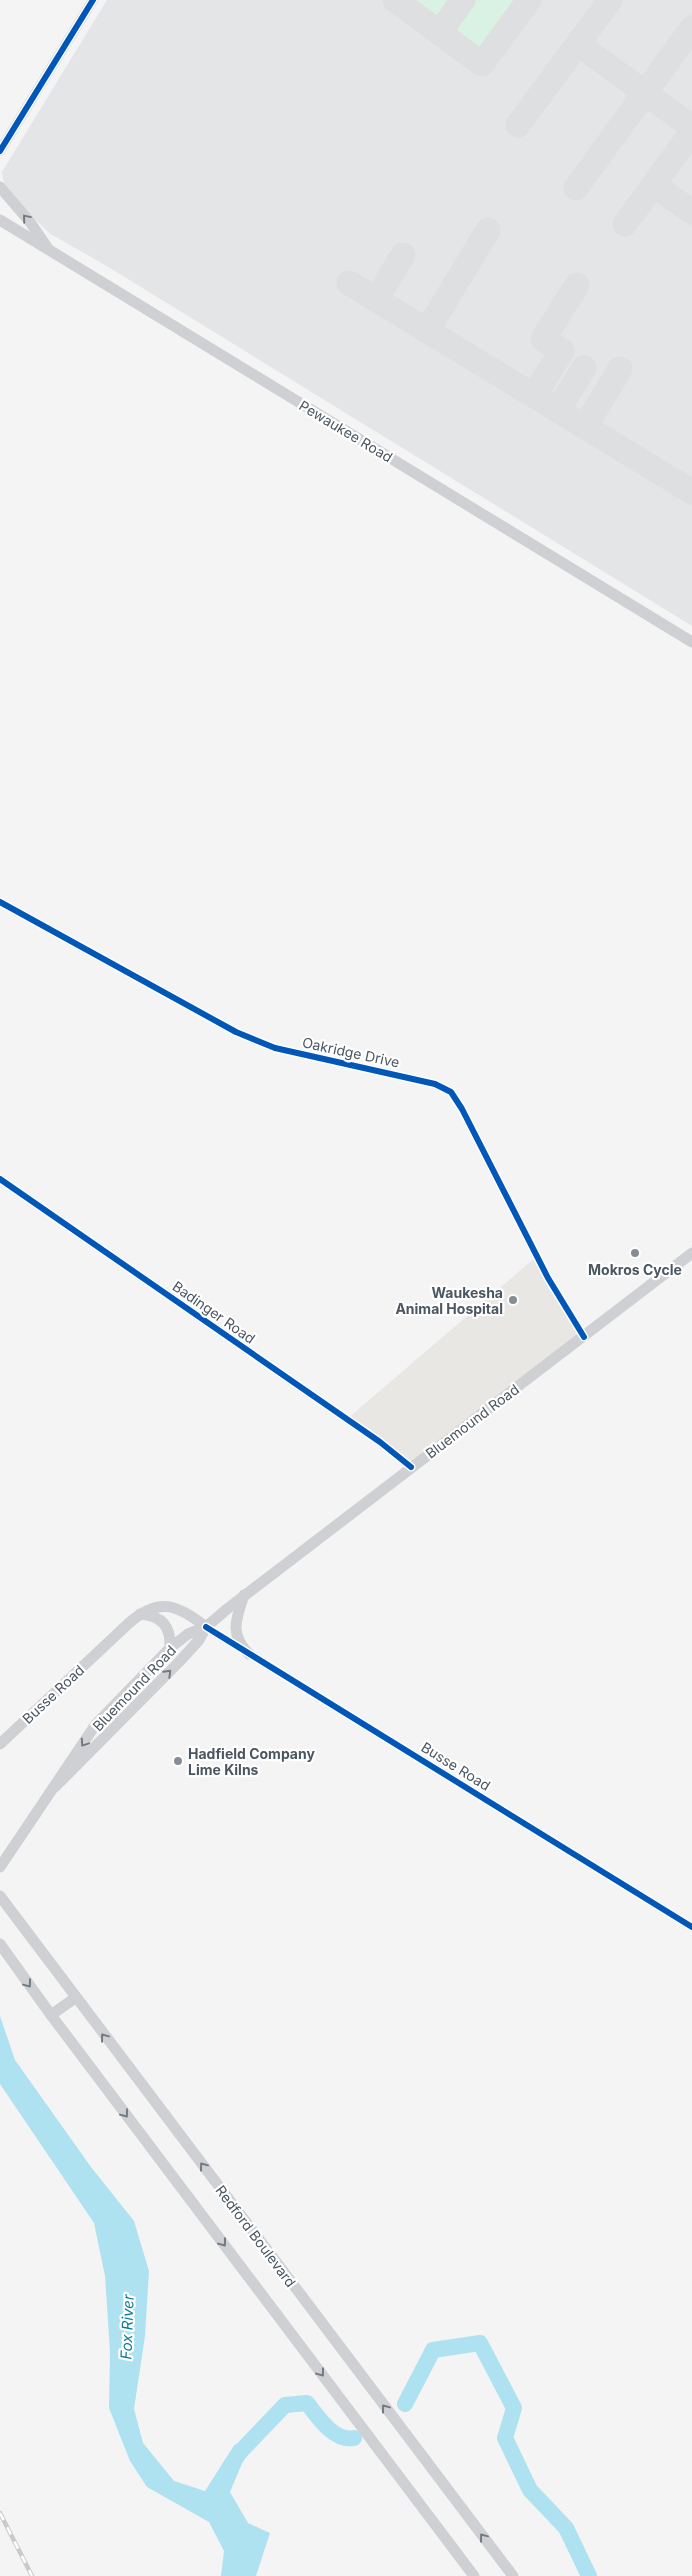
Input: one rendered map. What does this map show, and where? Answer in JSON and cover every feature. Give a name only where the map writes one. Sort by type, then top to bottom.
[{"type":"main road","points":[[0,187],[30,222],[50,251]]},
{"type":"main road","name":"Pewaukee Road","points":[[0,220],[692,642]]},
{"type":"main road","name":"Bluemound Road","points":[[0,1867],[96,1724],[170,1648],[188,1634],[206,1627],[244,1595],[692,1253]]},
{"type":"main road","points":[[244,1595],[236,1623],[236,1635],[239,1643],[249,1654]]},
{"type":"main road","name":"Busse Road","points":[[0,1744],[140,1614],[155,1607],[172,1607],[185,1612],[206,1627]]},
{"type":"main road","points":[[140,1614],[151,1615],[163,1622],[170,1634],[170,1648]]},
{"type":"main road","name":"Bluemound Road","points":[[55,1787],[179,1662],[199,1640],[206,1627]]},
{"type":"main road","name":"Redford Boulevard","points":[[0,1896],[75,1998],[513,2576]]},
{"type":"main road","points":[[0,1944],[52,2016],[474,2576]]},
{"type":"main road","points":[[52,2016],[75,1998]]},
{"type":"street","points":[[0,151],[93,0]]},
{"type":"street","name":"Oakridge Drive","points":[[0,902],[236,1032],[265,1045],[420,1080],[446,1089],[462,1110],[548,1278],[584,1337]]},
{"type":"street","name":"Badinger Road","points":[[0,1180],[380,1442],[411,1467]]},
{"type":"street","name":"Busse Road","points":[[206,1627],[692,1927]]},
{"type":"shaded area","points":[[107,0],[692,0],[692,626],[105,265],[49,233],[13,197],[4,185],[2,172]]},
{"type":"shaded area","points":[[537,1256],[584,1337],[411,1467],[347,1419]]},
{"type":"green space","points":[[404,0],[456,0],[441,20],[432,21],[421,15]]},
{"type":"green space","points":[[469,0],[523,0],[486,51],[476,52],[456,40],[450,32],[452,24]]},
{"type":"water","name":"Fox River","points":[[0,2016],[15,2060],[91,2167],[134,2221],[149,2271],[145,2336],[134,2409],[143,2443],[174,2481],[205,2491],[235,2444],[246,2454],[230,2492],[248,2523],[270,2533],[256,2576],[221,2576],[224,2551],[209,2522],[147,2487],[130,2461],[109,2408],[110,2352],[105,2276],[94,2223],[0,2084]]},
{"type":"waterway","points":[[405,2404],[433,2350],[480,2343],[514,2408],[505,2438],[530,2490],[566,2528],[589,2576]]},
{"type":"waterway","points":[[229,2468],[241,2451],[285,2405],[307,2403],[321,2421],[333,2432],[340,2436],[354,2438]]},
{"type":"taxiway","points":[[395,0],[482,64],[529,0]]},
{"type":"taxiway","points":[[439,33],[463,0]]},
{"type":"taxiway","points":[[518,125],[610,0]]},
{"type":"taxiway","points":[[576,188],[692,28]]},
{"type":"taxiway","points":[[578,44],[692,127]]},
{"type":"taxiway","points":[[625,224],[692,132]]},
{"type":"taxiway","points":[[654,185],[692,212]]},
{"type":"taxiway","points":[[427,331],[488,230]]},
{"type":"taxiway","points":[[376,299],[403,255]]},
{"type":"taxiway","points":[[349,283],[692,492]]},
{"type":"taxiway","points":[[534,395],[562,351],[543,339],[577,285]]},
{"type":"taxiway","points":[[558,410],[584,368]]},
{"type":"taxiway","points":[[585,427],[620,369]]},
{"type":"railway","points":[[0,2513],[32,2576]]},
{"type":"cycle path","points":[[0,151],[93,0]]},
{"type":"cycle path","points":[[0,902],[236,1032],[275,1048],[435,1084],[451,1092],[462,1109],[548,1278],[584,1337]]},
{"type":"cycle path","points":[[0,1179],[380,1442],[411,1467]]},
{"type":"cycle path","points":[[206,1627],[692,1927]]},
{"type":"place","name":"Mokros Cycle","points":[[635,1253]]},
{"type":"place","name":"Waukesha Animal Hospital","points":[[513,1300]]},
{"type":"place","name":"Hadfield Company Lime Kilns","points":[[178,1761]]}]
